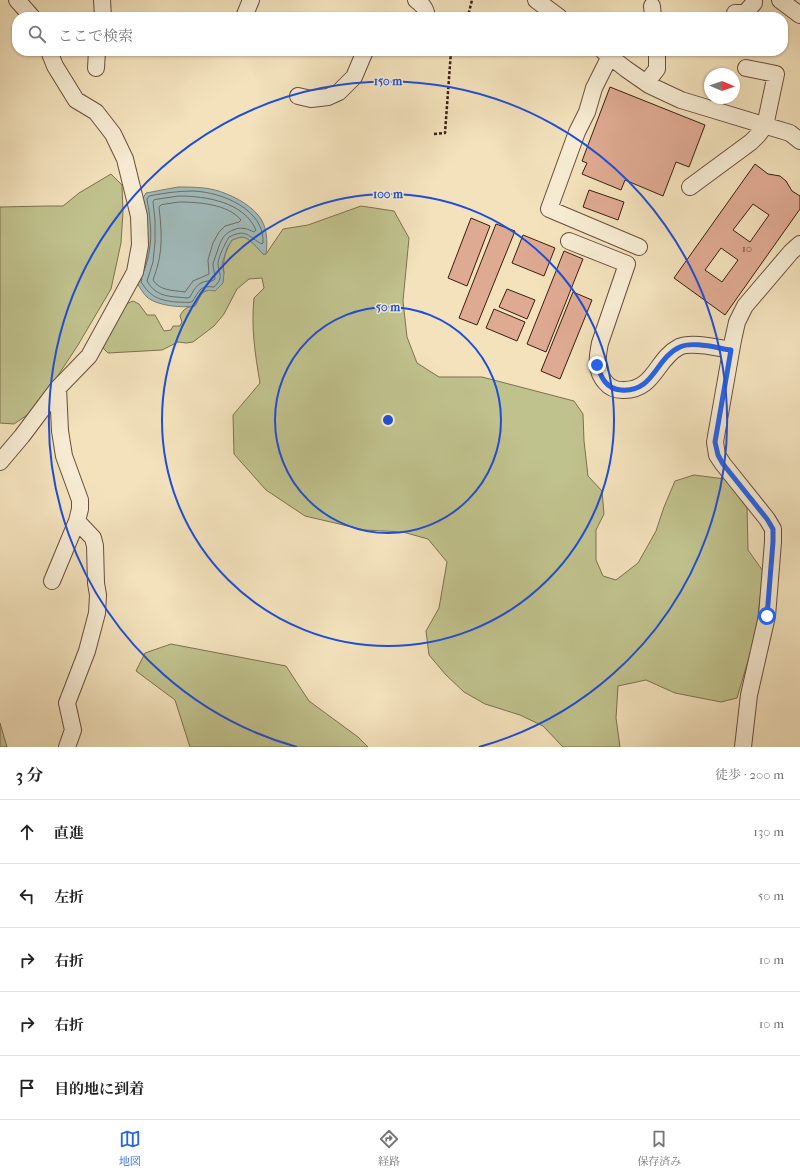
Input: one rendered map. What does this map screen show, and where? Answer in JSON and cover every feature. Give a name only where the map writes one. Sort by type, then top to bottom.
[{"type":"street","points":[[17,0],[28,12]]},
{"type":"street","points":[[102,0],[103,12]]},
{"type":"street","points":[[246,12],[251,0]]},
{"type":"street","points":[[416,0],[422,4],[426,12]]},
{"type":"street","points":[[536,0],[552,12]]},
{"type":"street","points":[[746,12],[754,0]]},
{"type":"street","points":[[780,0],[800,15]]},
{"type":"street","points":[[0,462],[22,436],[58,388],[89,356],[135,272],[140,245],[139,216],[125,159],[113,134],[96,112],[76,100],[55,66],[51,56]]},
{"type":"street","points":[[96,68],[97,56]]},
{"type":"street","points":[[298,96],[311,99],[328,98],[339,92],[354,78],[364,56]]},
{"type":"street","points":[[605,56],[587,112],[576,132],[549,209],[640,247]]},
{"type":"street","points":[[609,56],[646,83],[681,100],[790,133],[800,141]]},
{"type":"street","points":[[646,83],[657,69],[657,56]]},
{"type":"street","points":[[690,187],[751,142],[765,126],[776,74],[746,68]]},
{"type":"street","points":[[569,241],[627,264],[600,343],[598,354],[597,365],[601,378],[608,386],[618,390],[630,390],[641,386],[650,379],[668,355],[680,346],[693,344],[731,350]]},
{"type":"street","points":[[743,747],[750,695],[767,616],[773,529],[767,519],[723,464],[718,455],[715,442],[737,322],[746,306],[800,244]]},
{"type":"street","points":[[52,581],[77,521],[80,509],[80,500],[63,450],[60,431],[58,388]]},
{"type":"street","points":[[67,747],[73,730],[67,703],[88,651],[97,613],[98,595],[96,583],[95,546],[93,538],[77,521]]},
{"type":"path","points":[[469,12],[472,0]]},
{"type":"path","points":[[434,134],[445,132],[451,56]]},
{"type":"green space","points":[[111,174],[122,185],[123,212],[121,243],[111,289],[78,345],[36,409],[14,424],[0,423],[0,207],[63,206],[79,193]]},
{"type":"green space","points":[[361,206],[394,211],[409,238],[403,301],[407,337],[417,363],[439,377],[482,377],[574,401],[583,414],[588,476],[602,491],[604,514],[596,530],[596,560],[603,576],[616,580],[638,563],[656,531],[675,481],[694,475],[725,479],[747,505],[748,550],[763,571],[756,634],[737,698],[721,702],[675,693],[646,680],[618,686],[616,718],[620,747],[563,747],[543,726],[520,715],[485,704],[464,692],[446,675],[429,655],[426,631],[439,608],[447,562],[428,539],[403,532],[365,530],[305,516],[266,490],[234,454],[233,415],[260,383],[255,351],[253,319],[254,298],[264,288],[262,278],[249,279],[237,289],[224,314],[214,326],[193,342],[178,342],[162,350],[108,353],[103,348],[103,343],[121,306],[133,301],[139,304],[147,315],[155,315],[164,331],[171,330],[173,326],[180,326],[182,322],[180,316],[183,311],[188,307],[195,306],[202,293],[208,290],[224,273],[225,255],[232,240],[245,237],[263,254],[266,254],[283,229],[308,225]]},
{"type":"green space","points":[[171,644],[286,666],[309,701],[358,737],[368,747],[190,747],[175,700],[136,671],[145,653]]},
{"type":"green space","points":[[0,723],[7,747],[0,747]]},
{"type":"water","points":[[178,187],[210,189],[227,194],[249,207],[258,215],[263,223],[266,233],[266,254],[263,254],[248,239],[240,237],[232,240],[227,248],[222,264],[224,273],[223,283],[215,291],[210,290],[202,293],[195,306],[171,306],[153,301],[146,296],[136,282],[144,208],[143,198],[146,193]]},
{"type":"building","points":[[610,87],[705,125],[689,167],[676,162],[663,196],[625,180],[621,190],[582,174],[587,163],[582,161]]},
{"type":"building","points":[[755,164],[768,174],[780,176],[786,181],[792,191],[800,196],[800,209],[725,315],[674,278]],"holes":[[[753,204],[769,215],[750,242],[733,230]],[[721,248],[738,260],[722,282],[705,270]]]},
{"type":"building","points":[[589,190],[624,202],[618,220],[583,207]]},
{"type":"building","points":[[471,218],[490,226],[467,286],[448,278]]},
{"type":"building","points":[[496,224],[515,231],[477,325],[459,318]]},
{"type":"building","points":[[523,235],[555,248],[544,276],[512,263]]},
{"type":"building","points":[[564,251],[583,259],[546,352],[527,344]]},
{"type":"building","points":[[507,289],[535,300],[527,319],[499,307]]},
{"type":"building","points":[[573,292],[592,300],[560,379],[541,371]]},
{"type":"building","points":[[494,309],[525,322],[517,341],[486,328]]},
{"type":"route","points":[[597,365],[601,378],[608,386],[618,390],[630,390],[641,386],[650,379],[668,355],[680,346],[693,344],[731,350],[715,442],[718,455],[723,464],[767,519],[773,529],[767,616]]}]
